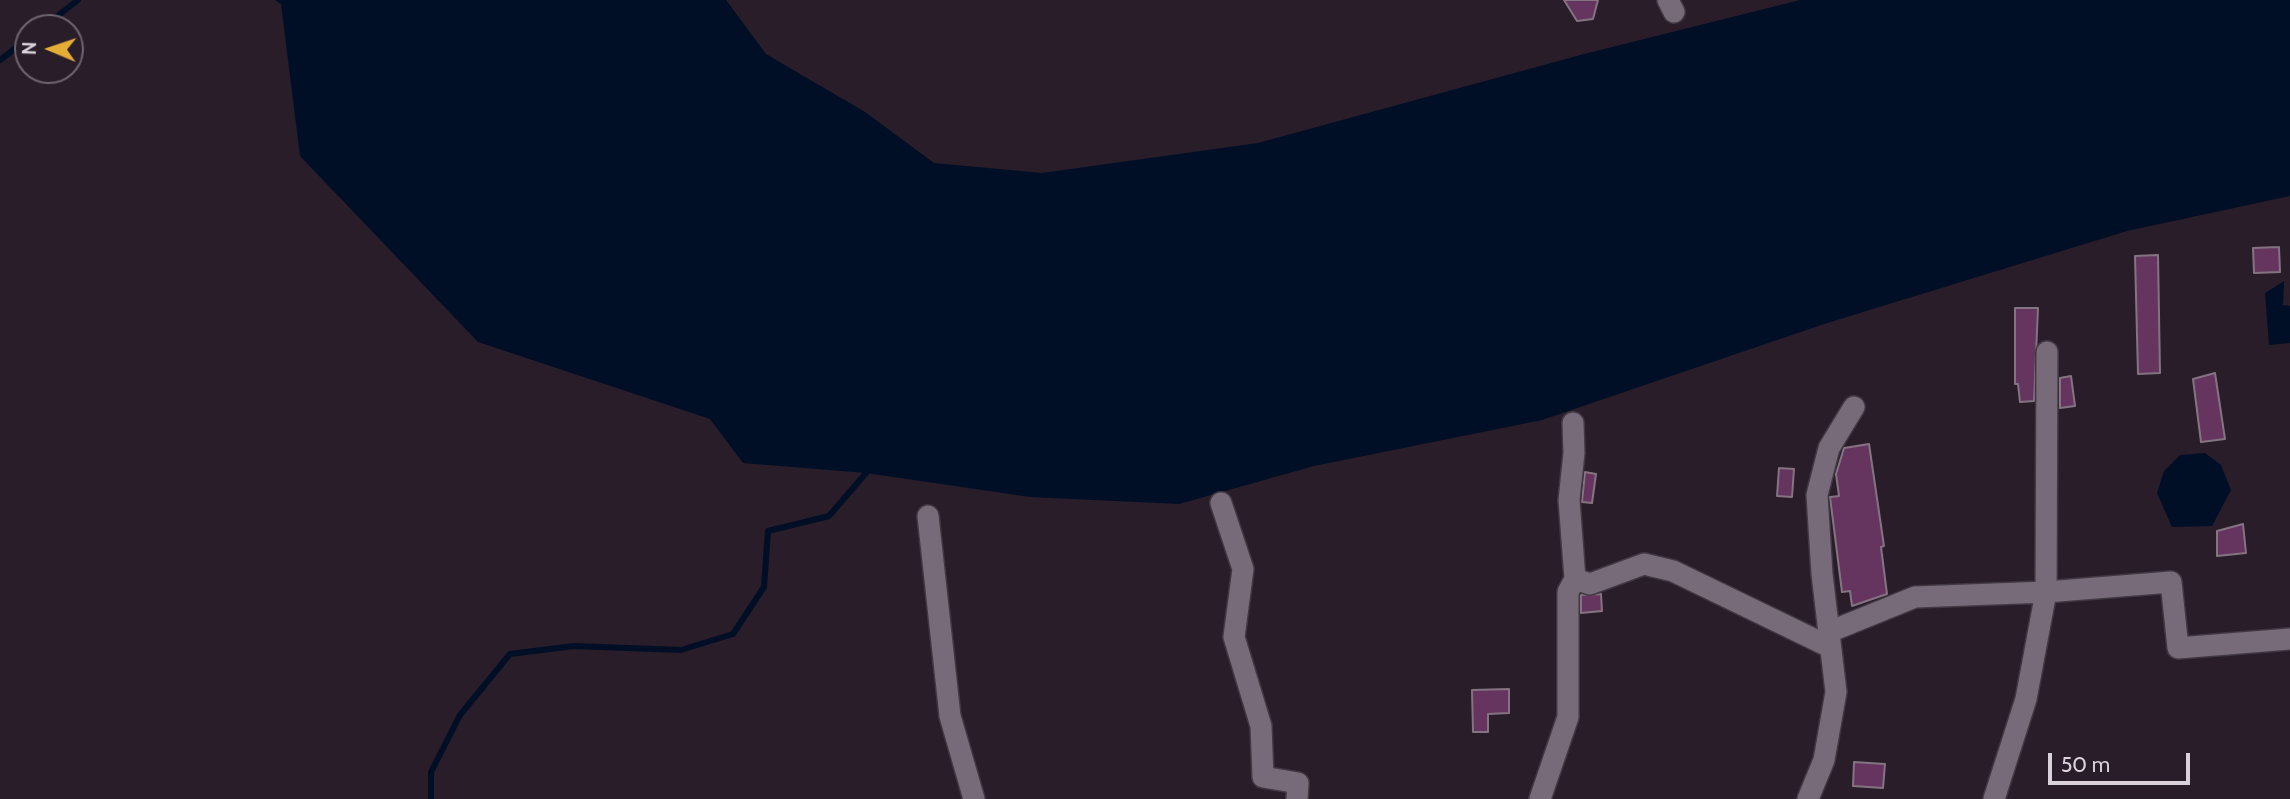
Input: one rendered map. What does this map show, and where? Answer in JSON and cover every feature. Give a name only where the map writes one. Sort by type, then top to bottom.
[{"type":"street","points":[[1994,799],[2026,699],[2046,592],[2044,436],[2047,352]]},
{"type":"street","points":[[1808,799],[1824,761],[1836,692],[1817,495],[1829,448],[1854,407]]},
{"type":"street","points":[[1540,799],[1568,718],[1568,592],[1576,579],[1569,500],[1574,453],[1573,423]]},
{"type":"street","points":[[1221,503],[1243,569],[1234,637],[1261,726],[1263,777],[1298,783],[1297,799]]},
{"type":"street","points":[[928,516],[950,716],[974,799]]},
{"type":"street","points":[[1576,579],[1590,584],[1644,564],[1673,570],[1830,640]]},
{"type":"street","points":[[1830,640],[1914,597],[2046,592],[2171,582],[2178,648],[2290,639]]},
{"type":"water","points":[[275,0],[726,0],[766,54],[865,112],[934,163],[1042,173],[1258,143],[1584,54],[1800,0],[2290,0],[2290,196],[2127,231],[1824,324],[1542,420],[1314,466],[1179,504],[1030,497],[866,473],[743,463],[710,419],[478,342],[300,156],[281,4]]},
{"type":"water","points":[[2284,281],[2283,305],[2290,306],[2290,343],[2269,345],[2265,293]]},
{"type":"water","points":[[2205,453],[2221,465],[2231,490],[2212,526],[2172,527],[2157,493],[2164,471],[2180,455]]},
{"type":"building","points":[[1564,0],[1598,0],[1593,19],[1577,21]]},
{"type":"building","points":[[2279,247],[2280,272],[2254,273],[2253,248]]},
{"type":"building","points":[[2158,255],[2160,373],[2138,374],[2135,256]]},
{"type":"building","points":[[2015,308],[2038,308],[2034,401],[2020,402],[2018,384],[2015,384]]},
{"type":"building","points":[[2215,373],[2225,439],[2201,442],[2193,379]]},
{"type":"building","points":[[2071,376],[2075,406],[2060,408],[2060,378]]},
{"type":"building","points":[[1869,444],[1884,546],[1881,547],[1887,594],[1852,606],[1850,591],[1842,592],[1830,497],[1839,496],[1836,474],[1844,448]]},
{"type":"building","points":[[1779,468],[1794,469],[1792,497],[1777,496]]},
{"type":"building","points":[[1585,472],[1596,474],[1592,503],[1582,502]]},
{"type":"building","points":[[2243,524],[2246,553],[2217,556],[2217,531]]},
{"type":"building","points":[[1601,594],[1602,611],[1581,613],[1581,595]]},
{"type":"building","points":[[1509,689],[1509,713],[1488,714],[1488,732],[1473,732],[1472,690]]},
{"type":"building","points":[[1854,762],[1885,764],[1883,788],[1853,786]]},
{"type":"waterway","points":[[60,14],[78,0]]},
{"type":"waterway","points":[[0,60],[14,50]]},
{"type":"waterway","points":[[431,799],[431,772],[460,715],[510,654],[574,646],[681,650],[733,634],[764,587],[768,531],[829,516],[866,473],[864,466]]}]
